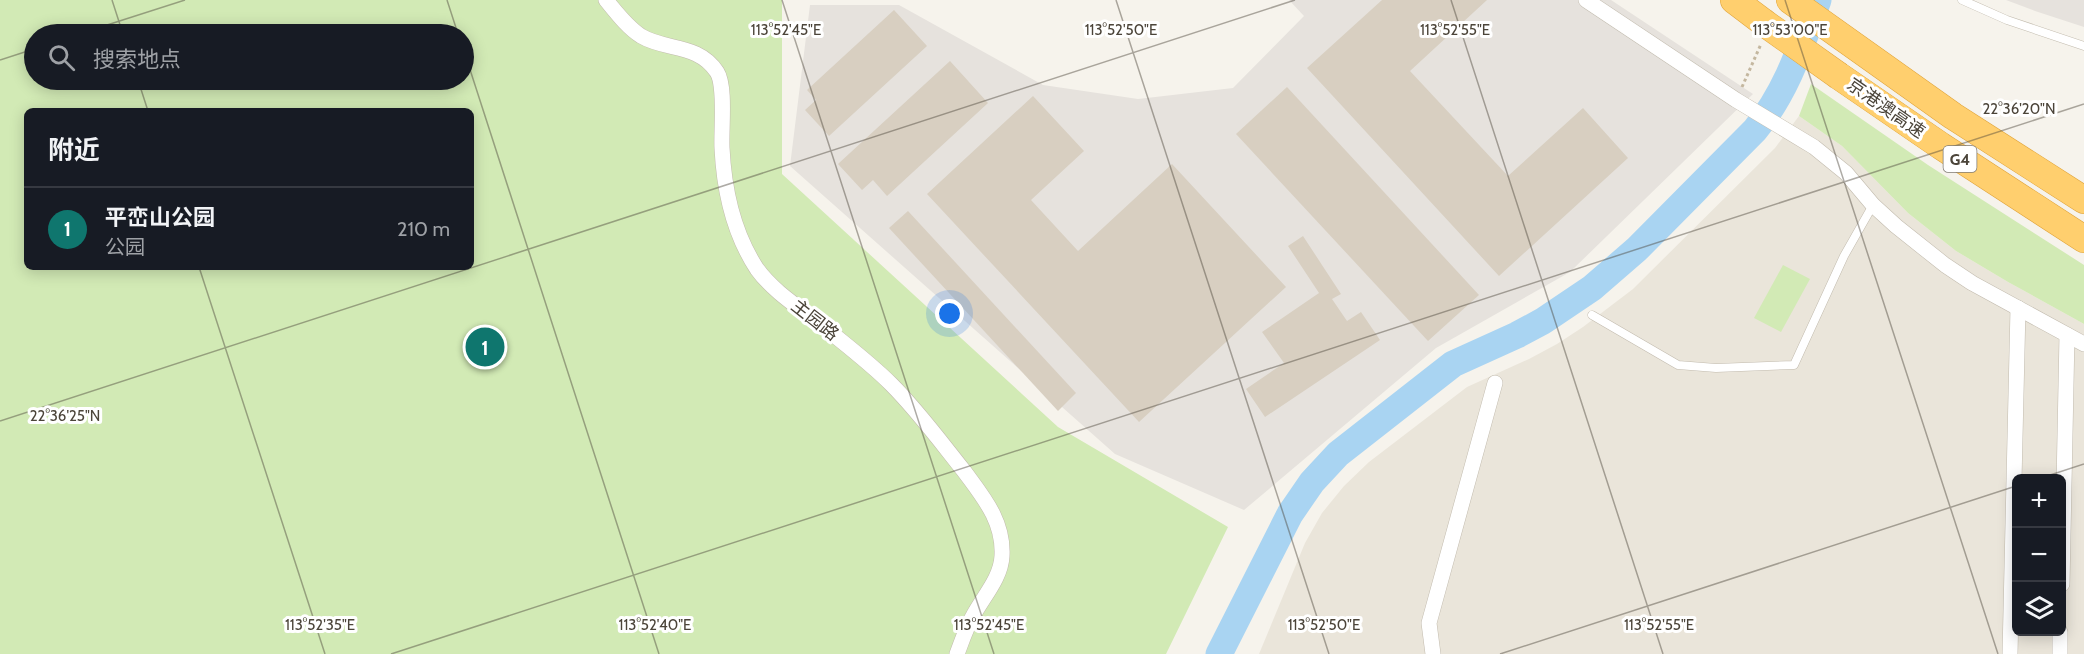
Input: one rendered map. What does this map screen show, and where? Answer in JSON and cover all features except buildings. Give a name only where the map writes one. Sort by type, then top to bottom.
[{"type":"highway","name":"G4","points":[[1734,0],[1763,31]]},
{"type":"highway","name":"京港澳高速","points":[[1790,0],[1953,116],[2084,200]]},
{"type":"highway","name":"京港澳高速","points":[[1763,31],[1839,76],[2084,239]]},
{"type":"street","name":"主园路","points":[[606,0],[642,36],[694,52],[716,72],[721,80],[722,92],[721,130],[724,178],[739,235],[758,269],[781,293],[890,383],[929,426],[992,509],[1001,536],[1001,563],[994,582],[971,619],[957,654]]},
{"type":"street","points":[[1586,0],[1736,100],[1805,141],[1830,159],[1904,233],[1945,265],[1972,283],[2084,344]]},
{"type":"street","points":[[2010,654],[2018,308]]},
{"type":"street","points":[[2061,582],[2067,335]]},
{"type":"street","points":[[1433,654],[1429,623],[1495,383]]},
{"type":"street","points":[[2060,636],[2060,654]]},
{"type":"lane","points":[[1962,0],[2007,20],[2084,46]]},
{"type":"lane","points":[[1592,315],[1678,365],[1716,368],[1794,365],[1844,256],[1874,205]]},
{"type":"path","points":[[1736,100],[1763,31]]},
{"type":"shaded area","points":[[1289,0],[1611,0],[1753,94],[1570,272],[1436,348],[1244,510],[1115,454],[790,166],[810,5],[899,5],[1043,85],[1138,99],[1233,88],[1304,16]]},
{"type":"shaded area","points":[[2006,0],[2084,0],[2084,27],[2035,11]]},
{"type":"shaded area","points":[[1799,116],[1842,146],[1908,213],[1956,251],[2084,324],[2084,654],[1259,654],[1305,543],[1322,513],[1344,486],[1369,462],[1467,387],[1557,344],[1633,289],[1775,148]]},
{"type":"green space","points":[[0,0],[782,0],[782,174],[1058,427],[1228,527],[1166,654],[0,654]]},
{"type":"green space","points":[[1811,84],[1928,165],[2084,265],[2084,324],[1956,251],[1908,213],[1842,146],[1799,116]]},
{"type":"green space","points":[[1783,265],[1810,279],[1781,332],[1754,318]]},
{"type":"waterway","points":[[1219,654],[1290,514],[1312,482],[1338,454],[1453,364],[1543,321],[1592,288],[1637,249],[1755,130],[1766,115],[1785,84],[1818,0]]},
{"type":"place","name":"平峦山公园","points":[[485,347]]}]
